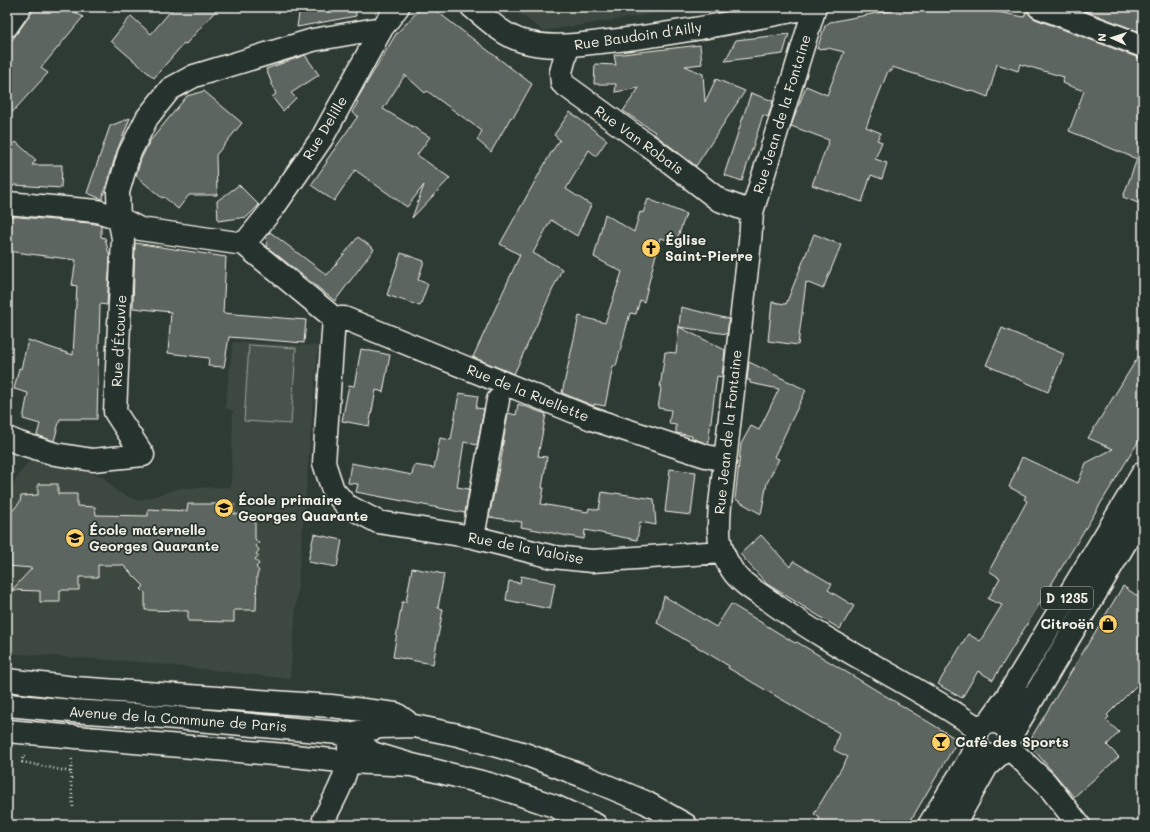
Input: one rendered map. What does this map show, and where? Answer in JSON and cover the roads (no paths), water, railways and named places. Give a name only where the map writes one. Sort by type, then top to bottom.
[{"type":"street","points":[[7,26],[20,7]]},
{"type":"street","name":"Rue Delille","points":[[244,244],[274,207],[322,138],[382,28],[398,7]]},
{"type":"street","name":"Rue Baudoin d'Ailly","points":[[472,7],[504,33],[522,41],[544,46],[568,46],[636,39],[815,7]]},
{"type":"street","name":"Rue Jean de la Fontaine","points":[[815,7],[752,212],[750,242],[718,529],[722,552],[732,571],[742,581],[789,616],[993,739],[1046,783],[1079,825]]},
{"type":"street","points":[[1038,7],[1143,46]]},
{"type":"street","name":"Rue d'Étouvie","points":[[7,438],[55,454],[93,460],[143,455],[115,412],[123,238],[119,218],[118,192],[128,154],[147,118],[170,89],[194,76],[313,40],[382,28]]},
{"type":"street","name":"Rue Van Robais","points":[[568,46],[561,72],[562,83],[653,148],[719,200],[752,212]]},
{"type":"street","points":[[7,203],[97,210],[119,218],[140,229],[244,244],[334,318]]},
{"type":"street","name":"Rue de la Ruellette","points":[[334,318],[344,318],[592,420],[706,456],[725,460]]},
{"type":"street","name":"Rue de la Valoise","points":[[334,318],[324,463],[333,490],[346,505],[378,522],[473,537],[553,557],[592,561],[722,552]]},
{"type":"street","points":[[473,537],[498,400]]},
{"type":"street","name":"D 1235","points":[[954,825],[988,766],[993,739],[1008,695],[1143,472]]},
{"type":"street","points":[[940,825],[993,739],[1011,718],[1143,492]]},
{"type":"street","name":"D 1235","points":[[929,825],[969,760],[993,739],[1143,513]]},
{"type":"street","points":[[7,680],[75,688],[338,707],[396,714],[414,726]]},
{"type":"street","name":"Avenue de la Commune de Paris","points":[[7,705],[65,711],[165,717],[350,734],[380,726],[414,726],[458,735],[529,756],[583,776],[645,802],[686,825]]},
{"type":"street","points":[[7,731],[349,762],[412,765]]},
{"type":"street","points":[[323,825],[324,819],[342,782],[349,762],[350,734]]},
{"type":"street","points":[[350,734],[372,753],[412,765],[489,784],[554,806],[596,825]]},
{"type":"place","name":"Église Saint-Pierre","points":[[651,248]]},
{"type":"place","name":"École primaire Georges Quarante","points":[[224,508]]},
{"type":"place","name":"École maternelle Georges Quarante","points":[[75,538]]},
{"type":"place","name":"Citroën","points":[[1108,624]]},
{"type":"place","name":"Café des Sports","points":[[941,742]]}]
